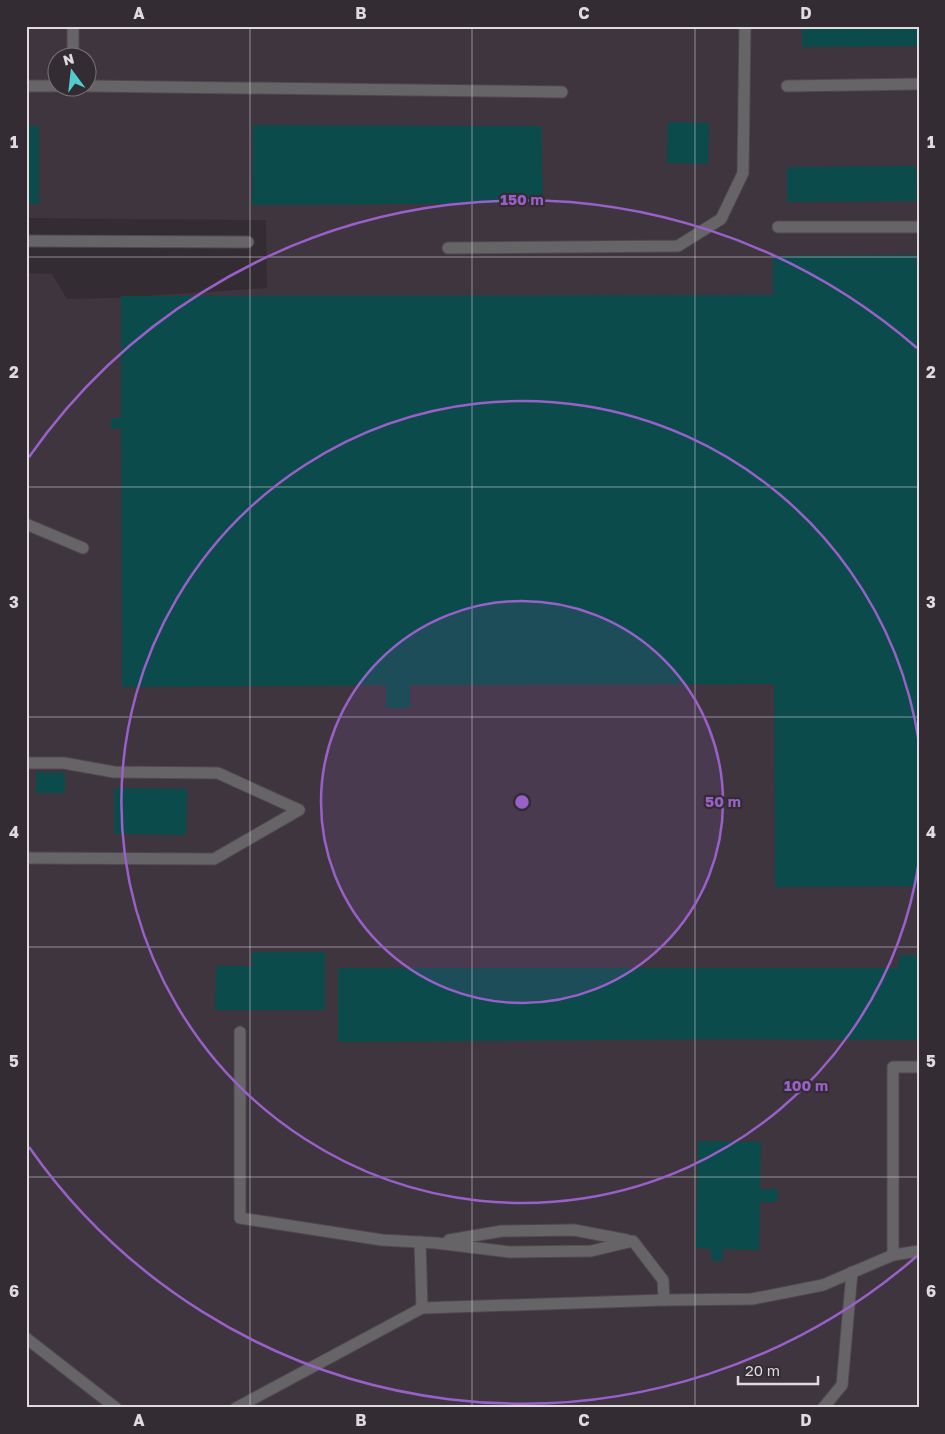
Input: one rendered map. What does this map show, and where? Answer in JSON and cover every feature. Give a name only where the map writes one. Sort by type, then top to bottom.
[{"type":"lane","points":[[73,26],[73,48]]},
{"type":"lane","points":[[448,248],[678,246],[721,219],[743,173],[745,26]]},
{"type":"lane","points":[[787,86],[919,84]]},
{"type":"lane","points":[[26,86],[48,86]]},
{"type":"lane","points":[[98,86],[562,92]]},
{"type":"lane","points":[[778,227],[919,227]]},
{"type":"lane","points":[[26,241],[248,242]]},
{"type":"lane","points":[[26,524],[83,548]]},
{"type":"lane","points":[[26,763],[64,763],[114,772],[218,773],[300,810],[214,859],[26,858]]},
{"type":"lane","points":[[240,1032],[240,1218],[382,1240],[436,1242],[510,1252],[591,1251],[633,1242]]},
{"type":"lane","points":[[893,1255],[893,1067],[919,1067]]},
{"type":"lane","points":[[436,1242],[502,1232],[574,1230],[633,1242],[663,1280],[664,1300]]},
{"type":"lane","points":[[420,1242],[422,1308]]},
{"type":"lane","points":[[236,1408],[422,1308],[752,1299],[823,1285],[893,1255],[919,1251]]},
{"type":"lane","points":[[823,1408],[842,1385],[852,1272]]},
{"type":"lane","points":[[26,1338],[116,1408]]},
{"type":"shaded area","points":[[26,26],[919,26],[919,1408],[26,1408],[26,273],[52,274],[67,299],[114,298],[267,288],[266,220],[26,218]]},
{"type":"building","points":[[802,26],[919,26],[919,46],[802,47]]},
{"type":"building","points":[[668,122],[709,123],[708,164],[667,163]]},
{"type":"building","points":[[253,125],[541,126],[543,203],[252,205]]},
{"type":"building","points":[[26,126],[39,126],[39,204],[26,204]]},
{"type":"building","points":[[916,166],[917,201],[787,202],[787,167]]},
{"type":"building","points":[[919,255],[919,886],[775,887],[774,684],[410,685],[410,708],[386,708],[386,685],[122,687],[121,428],[111,429],[111,418],[121,418],[121,296],[773,295],[773,256]]},
{"type":"building","points":[[36,772],[65,773],[65,793],[36,793]]},
{"type":"building","points":[[114,788],[187,789],[186,835],[114,834]]},
{"type":"building","points":[[252,952],[325,952],[325,1010],[215,1010],[216,966],[252,966]]},
{"type":"building","points":[[899,955],[919,955],[919,1040],[739,1039],[338,1042],[338,968],[898,968]]},
{"type":"building","points":[[698,1141],[761,1142],[760,1189],[778,1189],[777,1202],[760,1202],[759,1250],[723,1249],[723,1261],[711,1261],[711,1249],[696,1248]]}]
